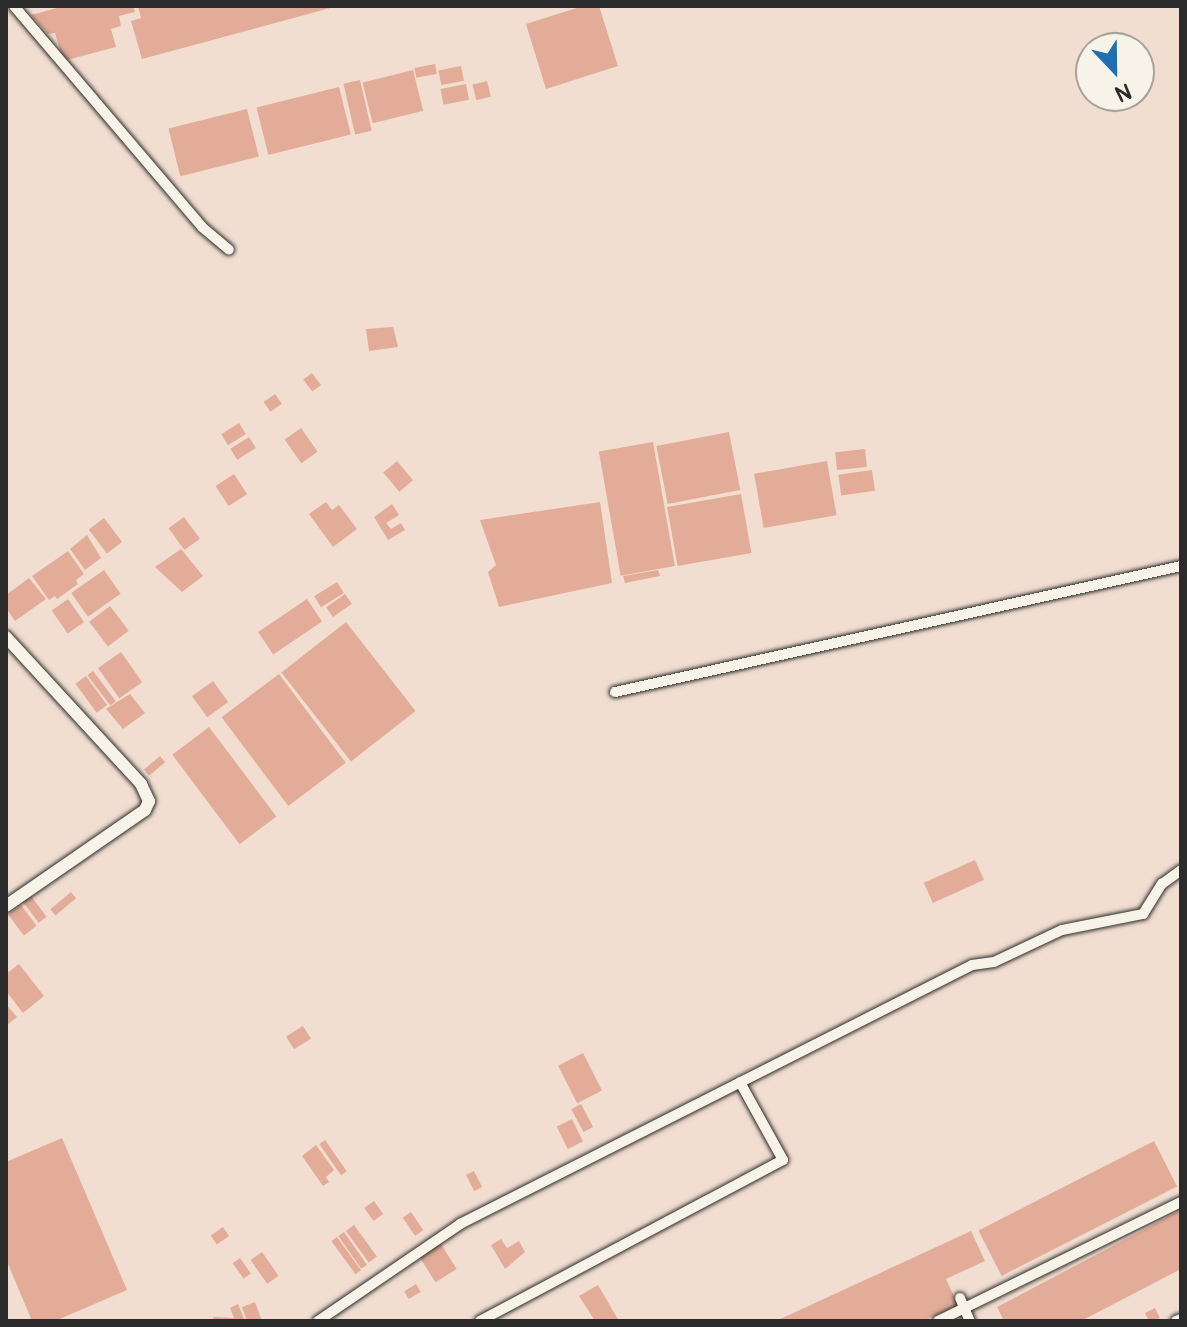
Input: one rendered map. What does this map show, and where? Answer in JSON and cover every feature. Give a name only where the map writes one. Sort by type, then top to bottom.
[{"type":"street","points":[[14,6],[202,227],[229,250]]},
{"type":"street","points":[[615,692],[1181,566]]},
{"type":"street","points":[[6,637],[141,784],[149,801],[145,810],[6,906]]},
{"type":"street","points":[[318,1321],[460,1224],[972,965],[994,962],[1062,930],[1143,914],[1162,884],[1181,870]]},
{"type":"street","points":[[480,1321],[783,1160],[740,1082]]},
{"type":"street","points":[[938,1321],[962,1303],[1181,1202]]},
{"type":"street","points":[[962,1303],[970,1321]]},
{"type":"building","points":[[64,6],[133,6],[135,12],[119,16],[121,26],[111,29],[116,47],[63,61],[55,33],[48,34],[31,15]]},
{"type":"building","points":[[138,6],[334,7],[142,59],[131,21],[141,18]]},
{"type":"building","points":[[583,6],[599,6],[618,66],[546,89],[526,24]]},
{"type":"building","points":[[435,64],[437,74],[416,78],[414,68]]},
{"type":"building","points":[[461,66],[464,81],[441,85],[438,70]]},
{"type":"building","points":[[413,70],[423,111],[373,123],[363,83]]},
{"type":"building","points":[[360,80],[372,131],[355,134],[343,84]]},
{"type":"building","points":[[487,81],[491,97],[476,100],[472,85]]},
{"type":"building","points":[[466,84],[469,100],[444,105],[440,89]]},
{"type":"building","points":[[339,87],[351,135],[268,155],[257,108]]},
{"type":"building","points":[[247,109],[259,157],[180,176],[168,129]]},
{"type":"building","points":[[393,327],[398,347],[369,351],[366,329]]},
{"type":"building","points":[[312,373],[321,385],[312,392],[303,380]]},
{"type":"building","points":[[275,394],[282,404],[270,412],[264,402]]},
{"type":"building","points":[[239,423],[246,434],[228,445],[221,434]]},
{"type":"building","points":[[301,428],[318,452],[301,463],[285,439]]},
{"type":"building","points":[[729,432],[740,490],[668,504],[656,446]]},
{"type":"building","points":[[249,437],[256,448],[237,460],[230,449]]},
{"type":"building","points":[[653,442],[675,566],[621,576],[599,452]]},
{"type":"building","points":[[865,449],[867,467],[837,470],[835,452]]},
{"type":"building","points":[[397,461],[413,480],[399,492],[383,473]]},
{"type":"building","points":[[827,461],[837,515],[764,528],[754,474]]},
{"type":"building","points":[[872,470],[875,491],[841,496],[838,475]]},
{"type":"building","points":[[234,474],[247,494],[229,506],[216,486]]},
{"type":"building","points":[[741,494],[751,553],[678,566],[667,507]]},
{"type":"building","points":[[326,502],[332,510],[339,505],[357,529],[333,547],[309,514]]},
{"type":"building","points":[[600,502],[612,583],[499,607],[488,572],[496,565],[480,520]]},
{"type":"building","points":[[392,504],[399,515],[386,523],[391,529],[401,523],[405,530],[388,540],[374,517]]},
{"type":"building","points":[[184,517],[200,539],[184,550],[169,528]]},
{"type":"building","points":[[104,518],[122,542],[107,553],[89,529]]},
{"type":"building","points":[[87,535],[101,558],[85,570],[70,549]]},
{"type":"building","points":[[181,549],[203,576],[182,592],[155,567]]},
{"type":"building","points":[[68,551],[84,574],[76,580],[78,584],[57,599],[55,596],[49,600],[32,576]]},
{"type":"building","points":[[104,570],[121,594],[88,617],[71,593]]},
{"type":"building","points":[[658,570],[660,576],[625,583],[623,576]]},
{"type":"building","points":[[29,578],[46,599],[15,621],[6,608],[6,595]]},
{"type":"building","points":[[337,582],[344,593],[321,607],[314,596]]},
{"type":"building","points":[[345,594],[352,604],[333,617],[326,607]]},
{"type":"building","points":[[68,599],[84,622],[68,633],[52,610]]},
{"type":"building","points":[[307,599],[322,621],[273,654],[258,632]]},
{"type":"building","points":[[110,606],[129,631],[108,646],[89,622]]},
{"type":"building","points":[[346,622],[416,711],[351,762],[281,672]]},
{"type":"building","points":[[121,652],[142,682],[119,698],[98,668]]},
{"type":"building","points":[[93,671],[116,701],[110,706],[87,675]]},
{"type":"building","points":[[279,674],[346,763],[288,806],[221,717]]},
{"type":"building","points":[[86,676],[107,705],[97,713],[75,684]]},
{"type":"building","points":[[213,681],[228,702],[207,717],[192,696]]},
{"type":"building","points":[[130,694],[145,713],[123,729],[106,709]]},
{"type":"building","points":[[209,727],[276,816],[240,844],[172,755]]},
{"type":"building","points":[[160,756],[165,762],[149,776],[144,769]]},
{"type":"building","points":[[975,860],[984,880],[933,903],[924,883]]},
{"type":"building","points":[[71,892],[76,898],[55,915],[50,909]]},
{"type":"building","points":[[31,896],[47,917],[39,923],[23,902]]},
{"type":"building","points":[[21,905],[37,926],[24,935],[8,915]]},
{"type":"building","points":[[19,964],[44,996],[23,1013],[6,991],[6,974]]},
{"type":"building","points":[[6,1004],[17,1017],[6,1026]]},
{"type":"building","points":[[303,1026],[311,1039],[294,1049],[286,1037]]},
{"type":"building","points":[[583,1053],[602,1090],[577,1103],[558,1066]]},
{"type":"building","points":[[581,1104],[593,1127],[583,1132],[571,1109]]},
{"type":"building","points":[[572,1119],[583,1141],[568,1149],[557,1126]]},
{"type":"building","points":[[62,1138],[127,1290],[55,1321],[32,1321],[6,1259],[6,1162]]},
{"type":"building","points":[[325,1140],[347,1171],[341,1175],[319,1144]]},
{"type":"building","points":[[1154,1141],[1177,1186],[1002,1276],[978,1230]]},
{"type":"building","points":[[316,1145],[334,1170],[326,1177],[329,1182],[323,1186],[302,1156]]},
{"type":"building","points":[[474,1171],[482,1187],[474,1191],[466,1175]]},
{"type":"building","points":[[374,1201],[383,1214],[373,1221],[364,1208]]},
{"type":"building","points":[[1181,1210],[1181,1269],[1081,1321],[1004,1321],[997,1307]]},
{"type":"building","points":[[411,1212],[423,1230],[415,1236],[403,1218]]},
{"type":"building","points":[[354,1225],[377,1257],[369,1262],[346,1231]]},
{"type":"building","points":[[223,1227],[229,1236],[217,1245],[211,1235]]},
{"type":"building","points":[[971,1231],[985,1261],[946,1279],[958,1305],[923,1321],[776,1321]]},
{"type":"building","points":[[344,1232],[367,1265],[361,1269],[338,1236]]},
{"type":"building","points":[[436,1236],[457,1269],[435,1282],[415,1249]]},
{"type":"building","points":[[337,1237],[361,1270],[355,1274],[331,1241]]},
{"type":"building","points":[[501,1239],[507,1248],[519,1241],[525,1252],[505,1269],[491,1245]]},
{"type":"building","points":[[262,1252],[279,1276],[267,1284],[251,1260]]},
{"type":"building","points":[[240,1258],[251,1274],[244,1279],[233,1263]]},
{"type":"building","points":[[416,1284],[421,1292],[409,1299],[404,1291]]},
{"type":"building","points":[[598,1285],[619,1321],[595,1321],[579,1296]]},
{"type":"building","points":[[255,1302],[262,1321],[247,1321],[242,1307]]},
{"type":"building","points":[[238,1304],[245,1321],[215,1321],[213,1317],[234,1318],[230,1308]]},
{"type":"building","points":[[1155,1308],[1160,1318],[1149,1321],[1145,1313]]}]
